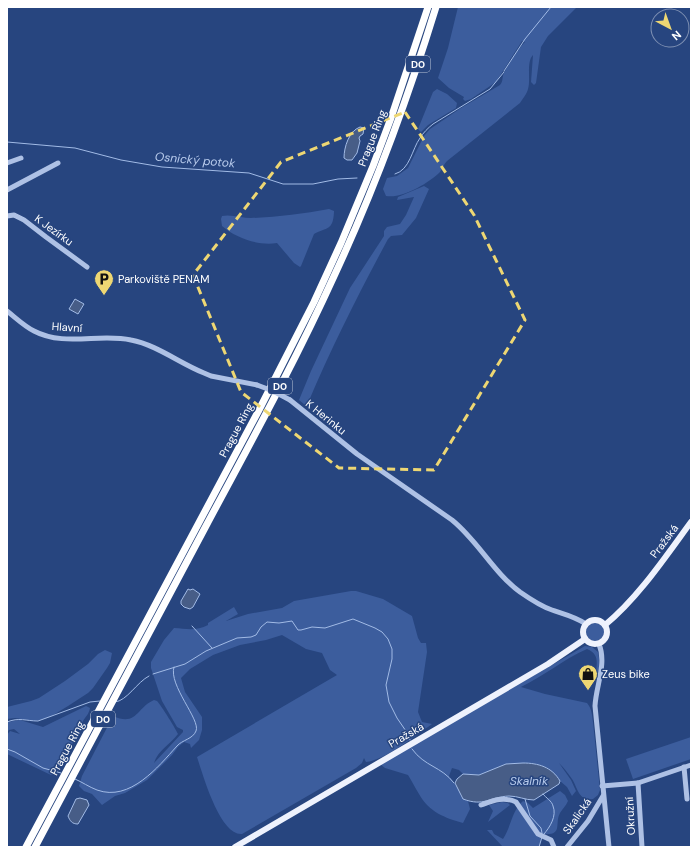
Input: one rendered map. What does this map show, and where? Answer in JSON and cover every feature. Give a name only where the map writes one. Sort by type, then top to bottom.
[{"type":"highway","name":"Prague Ring","points":[[35,847],[65,782],[131,650],[287,357],[314,302],[373,166],[394,111],[428,7]]},
{"type":"highway","name":"Prague Ring","points":[[26,847],[138,654],[293,361],[335,275],[381,165],[420,59],[436,7]]},
{"type":"main road","name":"Pražská","points":[[605,625],[637,592],[665,558],[691,522]]},
{"type":"main road","points":[[596,620],[605,625],[607,631],[606,636],[599,644],[592,644],[585,639],[583,631],[586,624],[590,621],[596,620]]},
{"type":"main road","name":"Pražská","points":[[235,847],[543,666],[585,639]]},
{"type":"street","points":[[7,163],[21,158]]},
{"type":"street","points":[[7,190],[58,163]]},
{"type":"street","name":"K Jezírku","points":[[7,216],[14,215],[24,220],[87,267]]},
{"type":"street","name":"Hlavní","points":[[7,311],[34,331],[48,336],[72,339],[121,338],[132,340]]},
{"type":"street","name":"K Herinku","points":[[132,340],[152,347],[211,376],[257,385],[270,389],[290,400],[356,454],[451,519],[465,532],[486,558],[513,586],[537,603],[578,619],[586,624]]},
{"type":"street","points":[[599,644],[602,652],[603,664],[594,706],[609,847]]},
{"type":"street","name":"Okružní","points":[[602,786],[638,783],[691,765]]},
{"type":"street","points":[[684,767],[687,799]]},
{"type":"street","name":"Okružní","points":[[638,783],[642,847]]},
{"type":"street","name":"Skalická","points":[[567,847],[588,821],[603,796]]},
{"type":"street","name":"Skalická","points":[[481,806],[500,799],[516,802],[538,834],[550,840],[554,847]]},
{"type":"highlighted area","points":[[405,112],[474,215],[525,320],[434,470],[339,468],[241,392],[193,275],[281,162]]},
{"type":"shaded area","points":[[458,7],[577,7],[548,36],[541,47],[536,83],[534,85],[531,82],[533,55],[531,58],[529,66],[528,89],[520,103],[447,161],[440,172],[429,181],[407,193],[386,196],[383,189],[387,178],[397,176],[408,168],[424,136],[430,129],[461,108],[500,85],[509,64],[525,42],[522,41],[496,82],[471,99],[465,101],[463,99],[464,97],[449,88],[438,78],[448,48]]},
{"type":"shaded area","points":[[437,89],[447,94],[457,103],[456,108],[428,125],[421,132],[418,129],[433,92]]},
{"type":"shaded area","points":[[424,186],[429,189],[416,218],[402,235],[391,236],[388,239],[356,300],[308,403],[310,409],[299,400],[350,288],[384,236],[384,231],[387,227],[400,224],[414,197],[397,200],[398,197]]},
{"type":"shaded area","points":[[329,209],[334,211],[331,225],[328,228],[314,234],[300,267],[294,263],[277,243],[270,244],[255,242],[234,234],[222,226],[221,219],[222,216],[261,218]]},
{"type":"shaded area","points":[[356,591],[383,599],[412,616],[418,638],[421,643],[426,643],[427,652],[418,712],[422,722],[432,724],[417,735],[382,757],[366,762],[364,758],[362,763],[356,768],[242,834],[234,832],[220,815],[214,803],[197,757],[337,675],[330,670],[322,653],[306,649],[282,635],[240,645],[213,655],[190,669],[181,678],[185,692],[202,717],[202,730],[199,740],[191,748],[190,744],[184,742],[147,780],[125,793],[115,796],[102,805],[92,794],[84,791],[79,786],[82,776],[113,716],[121,719],[132,718],[148,703],[154,700],[157,701],[178,734],[161,751],[154,763],[183,732],[183,730],[177,727],[162,701],[151,668],[151,662],[164,640],[174,628],[192,629],[204,627],[234,607],[238,614],[226,621],[248,614],[282,608],[294,601]]},
{"type":"shaded area","points":[[591,623],[599,623],[604,628],[602,639],[599,641],[591,641],[586,636],[586,628]]},
{"type":"shaded area","points":[[585,646],[592,647],[598,652],[600,664],[598,672],[596,673],[597,662],[594,653],[587,649],[521,687],[587,703],[589,705],[592,717],[600,790],[598,795],[593,799],[584,798],[581,796],[572,779],[559,763],[571,780],[576,791],[572,796],[567,787],[554,774],[545,767],[533,763],[506,764],[479,775],[463,774],[459,770],[452,768],[449,776],[460,791],[461,797],[468,801],[470,809],[463,823],[450,819],[433,810],[423,800],[408,775],[385,768],[380,764]]},
{"type":"shaded area","points":[[105,650],[112,653],[110,663],[88,693],[50,717],[41,720],[33,721],[15,718],[7,719],[7,707],[39,698],[65,681]]},
{"type":"shaded area","points":[[86,706],[90,708],[89,712],[60,766],[55,768],[58,771],[51,775],[7,754],[7,735],[10,731],[20,734],[14,729],[7,732],[7,722],[20,720],[43,727]]},
{"type":"shaded area","points":[[691,737],[691,759],[633,779],[626,759]]},
{"type":"shaded area","points":[[560,791],[565,795],[568,801],[558,817],[556,831],[549,834],[542,834],[539,847],[503,847],[487,830],[492,830],[494,834],[503,839],[516,809],[523,801],[528,803],[533,808]]},
{"type":"shaded area","points":[[502,802],[510,805],[488,822],[493,811],[489,805]]},
{"type":"water","points":[[360,127],[364,128],[363,134],[359,138],[360,141],[357,153],[352,160],[347,160],[344,158],[348,140],[353,132]]},
{"type":"water","points":[[75,299],[84,304],[78,314],[69,309]]},
{"type":"water","points":[[188,589],[193,589],[200,594],[193,607],[190,609],[181,604],[181,601]]},
{"type":"water","name":"Skalník","points":[[523,763],[539,765],[549,769],[557,776],[560,781],[559,784],[534,800],[509,796],[476,802],[463,799],[455,783],[463,774],[479,775],[506,764]]},
{"type":"water","points":[[80,798],[87,800],[89,805],[78,824],[76,824],[72,822],[68,816],[76,799]]},
{"type":"waterway","name":"Osnický potok","points":[[504,71],[525,39],[551,7]]},
{"type":"waterway","name":"Osnický potok","points":[[395,174],[400,172],[407,164],[417,143],[429,127],[490,89],[504,72]]},
{"type":"waterway","name":"Osnický potok","points":[[7,142],[75,148],[121,160],[162,167],[249,173],[283,184],[313,184],[338,179],[357,178]]},
{"type":"waterway","points":[[153,674],[185,664],[206,651],[237,638],[256,635],[261,627],[267,622],[279,623],[292,621],[298,630],[301,630],[312,627],[325,628],[353,619],[375,628],[382,632],[388,639],[392,649],[392,659],[386,685],[389,702],[410,740]]},
{"type":"waterway","points":[[192,626],[212,648]]},
{"type":"waterway","points":[[75,779],[97,790],[109,792],[121,791],[132,787],[152,772],[179,744],[195,734],[196,726],[194,719],[176,683],[173,674],[174,667]]},
{"type":"waterway","points":[[115,702],[128,695],[140,682],[149,676]]},
{"type":"waterway","points":[[7,722],[19,719],[38,721],[90,702],[100,701]]},
{"type":"waterway","points":[[7,749],[43,768],[61,773]]},
{"type":"waterway","points":[[412,749],[422,760],[444,773],[454,783]]},
{"type":"waterway","points":[[543,794],[550,801],[554,810],[551,825],[544,834]]},
{"type":"waterway","points":[[525,799],[530,816],[541,828],[542,833]]},
{"type":"waterway","points":[[539,847],[542,837]]},
{"type":"place","name":"Parkoviště PENAM","points":[[104,296]]},
{"type":"place","name":"Zeus bike","points":[[588,691]]}]
